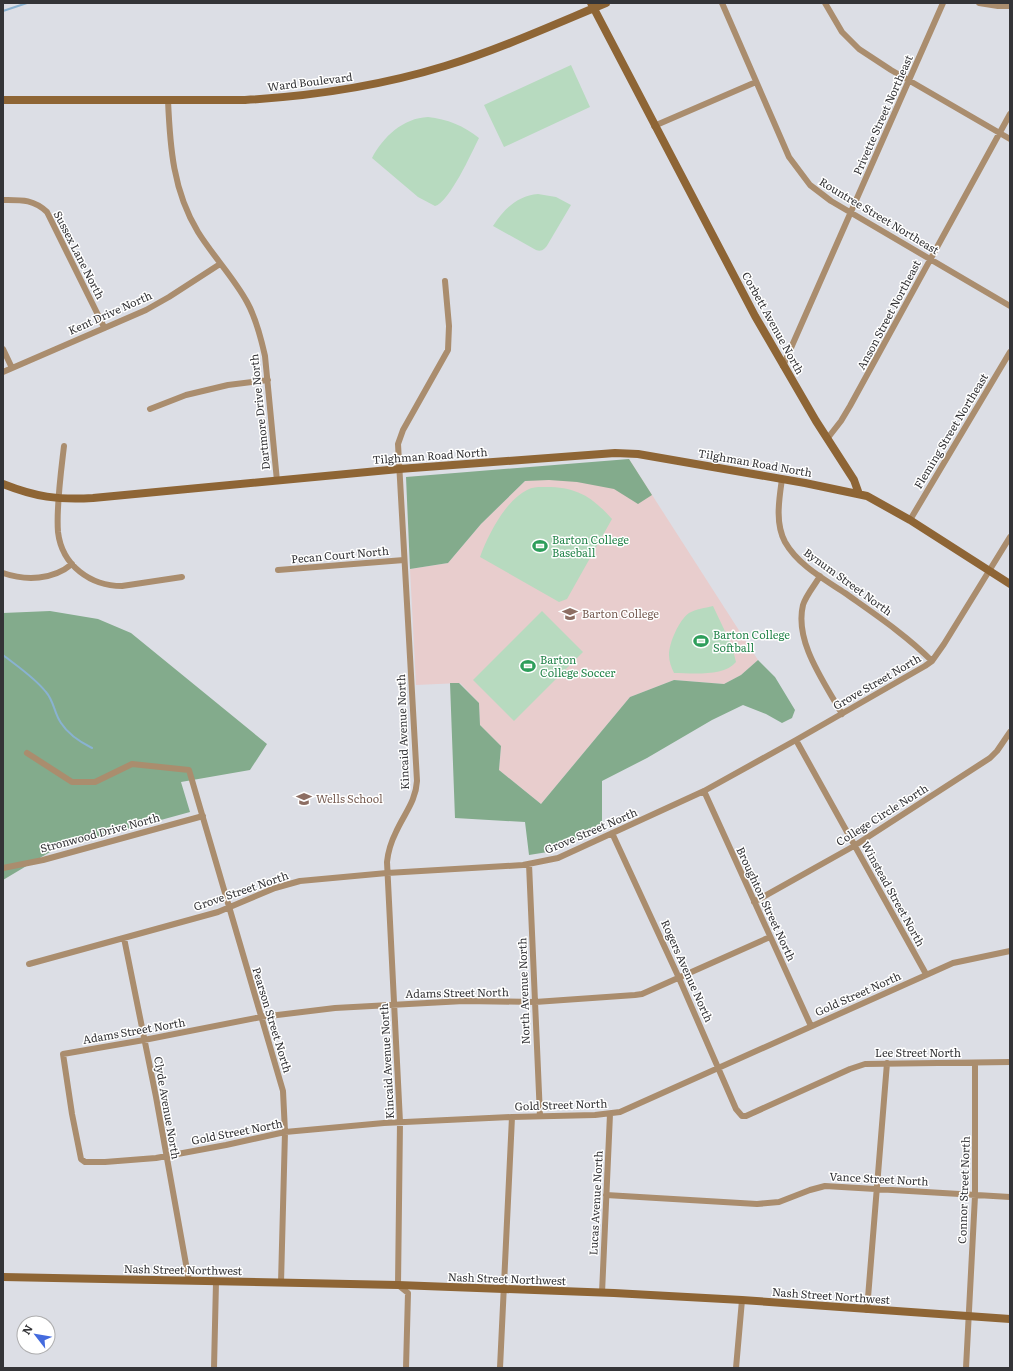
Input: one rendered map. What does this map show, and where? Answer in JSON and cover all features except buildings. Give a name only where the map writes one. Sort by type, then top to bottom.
[{"type":"main road","name":"Ward Boulevard","points":[[3,100],[245,100],[340,90],[382,82],[469,58],[592,6],[606,3]]},
{"type":"main road","name":"Corbett Avenue North","points":[[592,6],[755,316],[827,439],[854,480],[859,494]]},
{"type":"main road","name":"Tilghman Road North","points":[[3,484],[29,493],[59,498],[92,498],[399,469],[627,453],[666,458],[859,494]]},
{"type":"main road","points":[[859,494],[867,496],[910,520],[1010,584]]},
{"type":"main road","name":"Nash Street Northwest","points":[[3,1277],[398,1285],[602,1293],[742,1300],[1010,1320]]},
{"type":"street","name":"Rountree Street Northeast","points":[[722,3],[789,157],[810,185],[823,195],[1010,306]]},
{"type":"street","points":[[825,3],[837,25],[847,38],[872,58],[1010,139]]},
{"type":"street","name":"Privette Street Northeast","points":[[783,366],[943,3]]},
{"type":"street","points":[[979,3],[1010,6]]},
{"type":"street","points":[[654,126],[756,82]]},
{"type":"street","name":"Dartmore Drive North","points":[[168,100],[169,139],[175,176],[187,210],[198,231],[247,302],[262,340],[268,380],[276,481]]},
{"type":"street","name":"Anson Street Northeast","points":[[827,439],[850,406],[1010,114]]},
{"type":"street","name":"Sussex Lane North","points":[[3,200],[33,202],[47,212],[104,327]]},
{"type":"street","name":"Kent Drive North","points":[[3,372],[146,310],[220,264]]},
{"type":"street","name":"Kincaid Avenue North","points":[[398,1285],[400,1122],[387,862],[389,848],[395,833],[416,792],[398,444],[399,438],[448,350],[449,326],[445,281]]},
{"type":"street","points":[[3,349],[12,368]]},
{"type":"street","name":"Fleming Street Northeast","points":[[910,520],[1010,352]]},
{"type":"street","points":[[150,409],[186,395],[228,384],[268,380]]},
{"type":"street","points":[[64,446],[58,527],[62,548],[72,564],[86,577],[96,582],[114,586],[182,578]]},
{"type":"street","name":"Bynum Street North","points":[[782,479],[779,504],[782,533],[785,542],[799,560],[896,629],[914,643],[932,661]]},
{"type":"street","name":"Grove Street North","points":[[29,964],[229,908],[261,893],[297,882],[387,873],[441,871],[529,864],[558,858],[704,791],[842,714],[932,661],[1010,537]]},
{"type":"street","name":"Pecan Court North","points":[[278,570],[404,560]]},
{"type":"street","points":[[3,573],[33,578],[43,577],[57,574],[72,564]]},
{"type":"street","points":[[820,576],[804,604],[801,617],[802,633],[811,658],[842,714]]},
{"type":"street","name":"College Circle North","points":[[754,902],[854,846],[990,758],[1010,732]]},
{"type":"street","name":"Winstead Street North","points":[[796,740],[926,974]]},
{"type":"street","points":[[1003,743],[1010,746]]},
{"type":"street","name":"Pearson Street North","points":[[27,753],[72,782],[95,782],[132,764],[188,770],[203,816],[283,1091],[285,1132],[281,1283]]},
{"type":"street","name":"Broughton Street North","points":[[704,791],[811,1026]]},
{"type":"street","name":"Stronwood Drive North","points":[[3,868],[43,860],[203,816]]},
{"type":"street","name":"Rogers Avenue North","points":[[612,833],[719,1067],[736,1109],[742,1116]]},
{"type":"street","name":"North Avenue North","points":[[529,864],[540,1116]]},
{"type":"street","name":"Adams Street North","points":[[84,1161],[81,1159],[78,1146],[63,1054],[261,1017],[335,1008],[464,1001],[535,1002],[642,994],[770,937]]},
{"type":"street","name":"Clyde Avenue North","points":[[124,938],[189,1281]]},
{"type":"street","name":"Gold Street North","points":[[84,1161],[117,1161],[166,1156],[285,1132],[400,1122],[610,1114],[620,1112],[926,974],[953,963],[1010,951]]},
{"type":"street","name":"Lee Street North","points":[[742,1116],[746,1116],[850,1069],[869,1063],[1010,1062]]},
{"type":"street","points":[[867,1310],[887,1063]]},
{"type":"street","name":"Connor Street North","points":[[966,1368],[975,1196],[975,1063]]},
{"type":"street","name":"Lucas Avenue North","points":[[602,1293],[610,1114]]},
{"type":"street","points":[[500,1368],[512,1117]]},
{"type":"street","name":"Vance Street North","points":[[606,1195],[757,1204],[779,1202],[825,1186],[1010,1197]]},
{"type":"street","points":[[214,1368],[216,1282]]},
{"type":"street","points":[[398,1285],[408,1293],[406,1368]]},
{"type":"street","points":[[736,1368],[742,1300]]},
{"type":"shaded area","name":"Barton College","points":[[629,459],[758,660],[741,675],[724,684],[674,680],[630,697],[541,804],[499,770],[501,746],[480,725],[479,703],[460,683],[416,685],[410,569],[448,563],[481,524],[525,481]]},
{"type":"green space","points":[[571,65],[590,107],[504,147],[484,105]]},
{"type":"green space","points":[[428,117],[442,119],[455,124],[479,138],[453,187],[441,203],[435,206],[418,197],[372,158],[382,143],[395,130],[410,121]]},
{"type":"green space","points":[[538,194],[556,197],[571,205],[547,246],[540,251],[493,226],[512,204],[524,197]]},
{"type":"green space","points":[[629,459],[652,495],[638,504],[614,489],[577,482],[549,480],[525,481],[481,524],[448,563],[410,569],[406,477]]},
{"type":"green space","name":"Barton College Baseball","points":[[534,487],[553,487],[573,490],[589,498],[612,519],[567,599],[559,602],[480,557],[498,519],[519,495]]},
{"type":"green space","name":"Barton College Softball","points":[[713,606],[732,646],[736,662],[731,667],[716,672],[674,673],[670,662],[669,650],[678,626],[689,613]]},
{"type":"green space","points":[[50,611],[98,619],[131,633],[267,744],[250,770],[181,782],[190,812],[55,849],[3,880],[3,613]]},
{"type":"green space","name":"Barton College Soccer","points":[[542,611],[583,652],[514,721],[473,680]]},
{"type":"green space","points":[[758,660],[775,677],[795,710],[792,718],[782,723],[766,714],[743,705],[712,720],[647,758],[602,781],[602,825],[554,851],[529,855],[525,822],[455,818],[450,683],[459,683],[479,703],[480,725],[501,746],[499,770],[541,804],[630,697],[674,680],[724,684],[741,675]]},
{"type":"waterway","points":[[3,11],[27,3]]},
{"type":"waterway","points":[[3,655],[31,677],[46,692],[51,699],[59,719],[67,731],[92,748]]},
{"type":"place","name":"Barton College Baseball","points":[[540,546]]},
{"type":"place","name":"Barton College","points":[[570,614]]},
{"type":"place","name":"Barton College Softball","points":[[701,641]]},
{"type":"place","name":"Barton College Soccer","points":[[528,666]]},
{"type":"place","name":"Wells School","points":[[304,799]]}]
